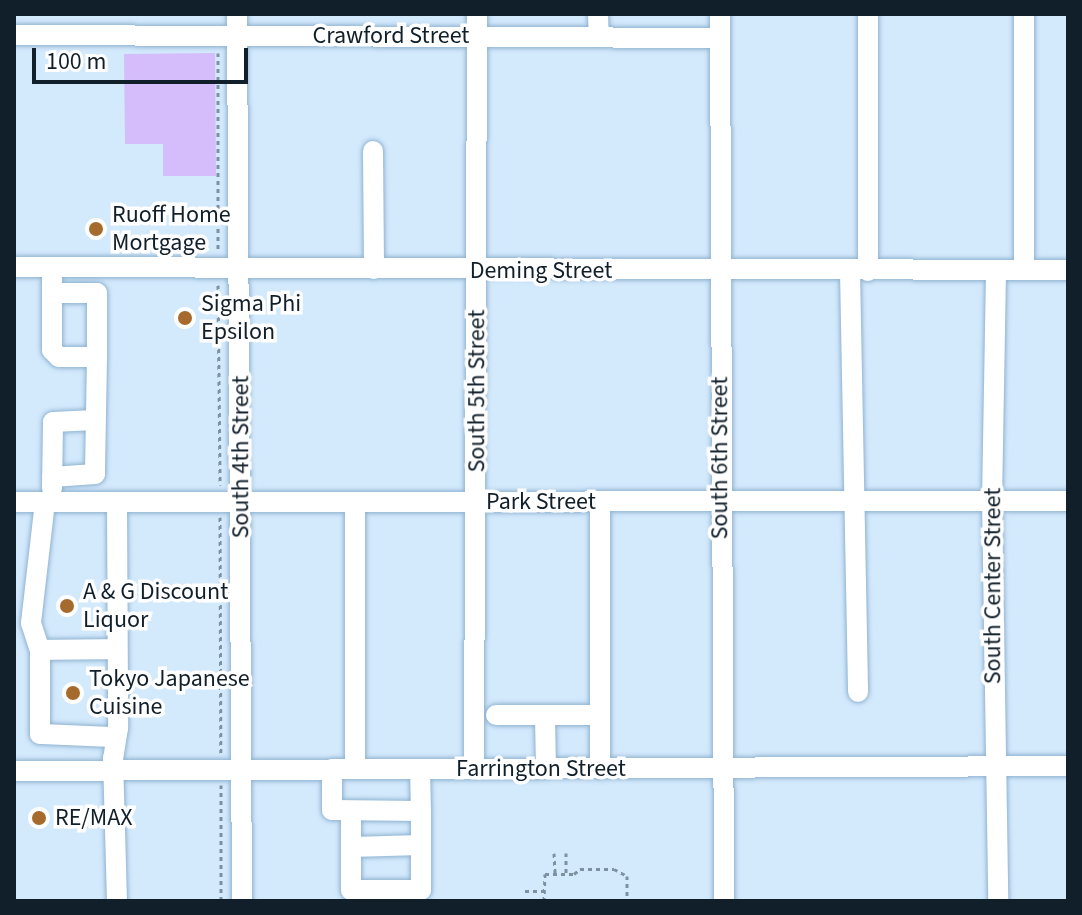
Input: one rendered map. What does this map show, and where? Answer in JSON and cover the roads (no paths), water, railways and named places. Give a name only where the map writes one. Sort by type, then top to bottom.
[{"type":"street","points":[[24,35],[34,14]]},
{"type":"street","points":[[110,14],[110,35]]},
{"type":"street","name":"South 4th Street","points":[[237,14],[228,36],[240,268],[242,901]]},
{"type":"street","name":"South 5th Street","points":[[474,769],[477,14]]},
{"type":"street","points":[[598,14],[599,37]]},
{"type":"street","name":"South 6th Street","points":[[720,14],[723,272],[718,502],[724,901]]},
{"type":"street","points":[[858,692],[853,501],[868,14]]},
{"type":"street","points":[[1024,14],[1024,270]]},
{"type":"street","name":"Crawford Street","points":[[24,35],[720,38]]},
{"type":"street","points":[[373,151],[374,269]]},
{"type":"street","name":"Deming Street","points":[[14,267],[723,272],[1068,270]]},
{"type":"street","points":[[52,269],[52,350],[59,357],[97,357]]},
{"type":"street","name":"South Center Street","points":[[996,272],[992,499],[998,901]]},
{"type":"street","points":[[52,293],[97,293],[95,474],[52,477]]},
{"type":"street","points":[[95,420],[53,422],[52,477],[22,628],[40,650],[40,734],[113,737]]},
{"type":"street","name":"Park Street","points":[[14,502],[1068,501]]},
{"type":"street","points":[[117,502],[118,728],[113,737],[117,901]]},
{"type":"street","points":[[355,502],[355,769]]},
{"type":"street","points":[[600,502],[600,769]]},
{"type":"street","points":[[40,650],[117,649]]},
{"type":"street","points":[[496,715],[600,715]]},
{"type":"street","points":[[545,715],[546,769]]},
{"type":"street","name":"Farrington Street","points":[[14,771],[1068,766]]},
{"type":"street","points":[[332,769],[332,810],[421,811]]},
{"type":"street","points":[[351,811],[351,890],[421,890],[420,769]]},
{"type":"street","points":[[351,847],[421,845]]},
{"type":"place","name":"Ruoff Home Mortgage","points":[[96,229]]},
{"type":"place","name":"Sigma Phi Epsilon","points":[[185,318]]},
{"type":"place","name":"A & G Discount Liquor","points":[[67,606]]},
{"type":"place","name":"Tokyo Japanese Cuisine","points":[[73,693]]},
{"type":"place","name":"RE/MAX","points":[[39,818]]}]
